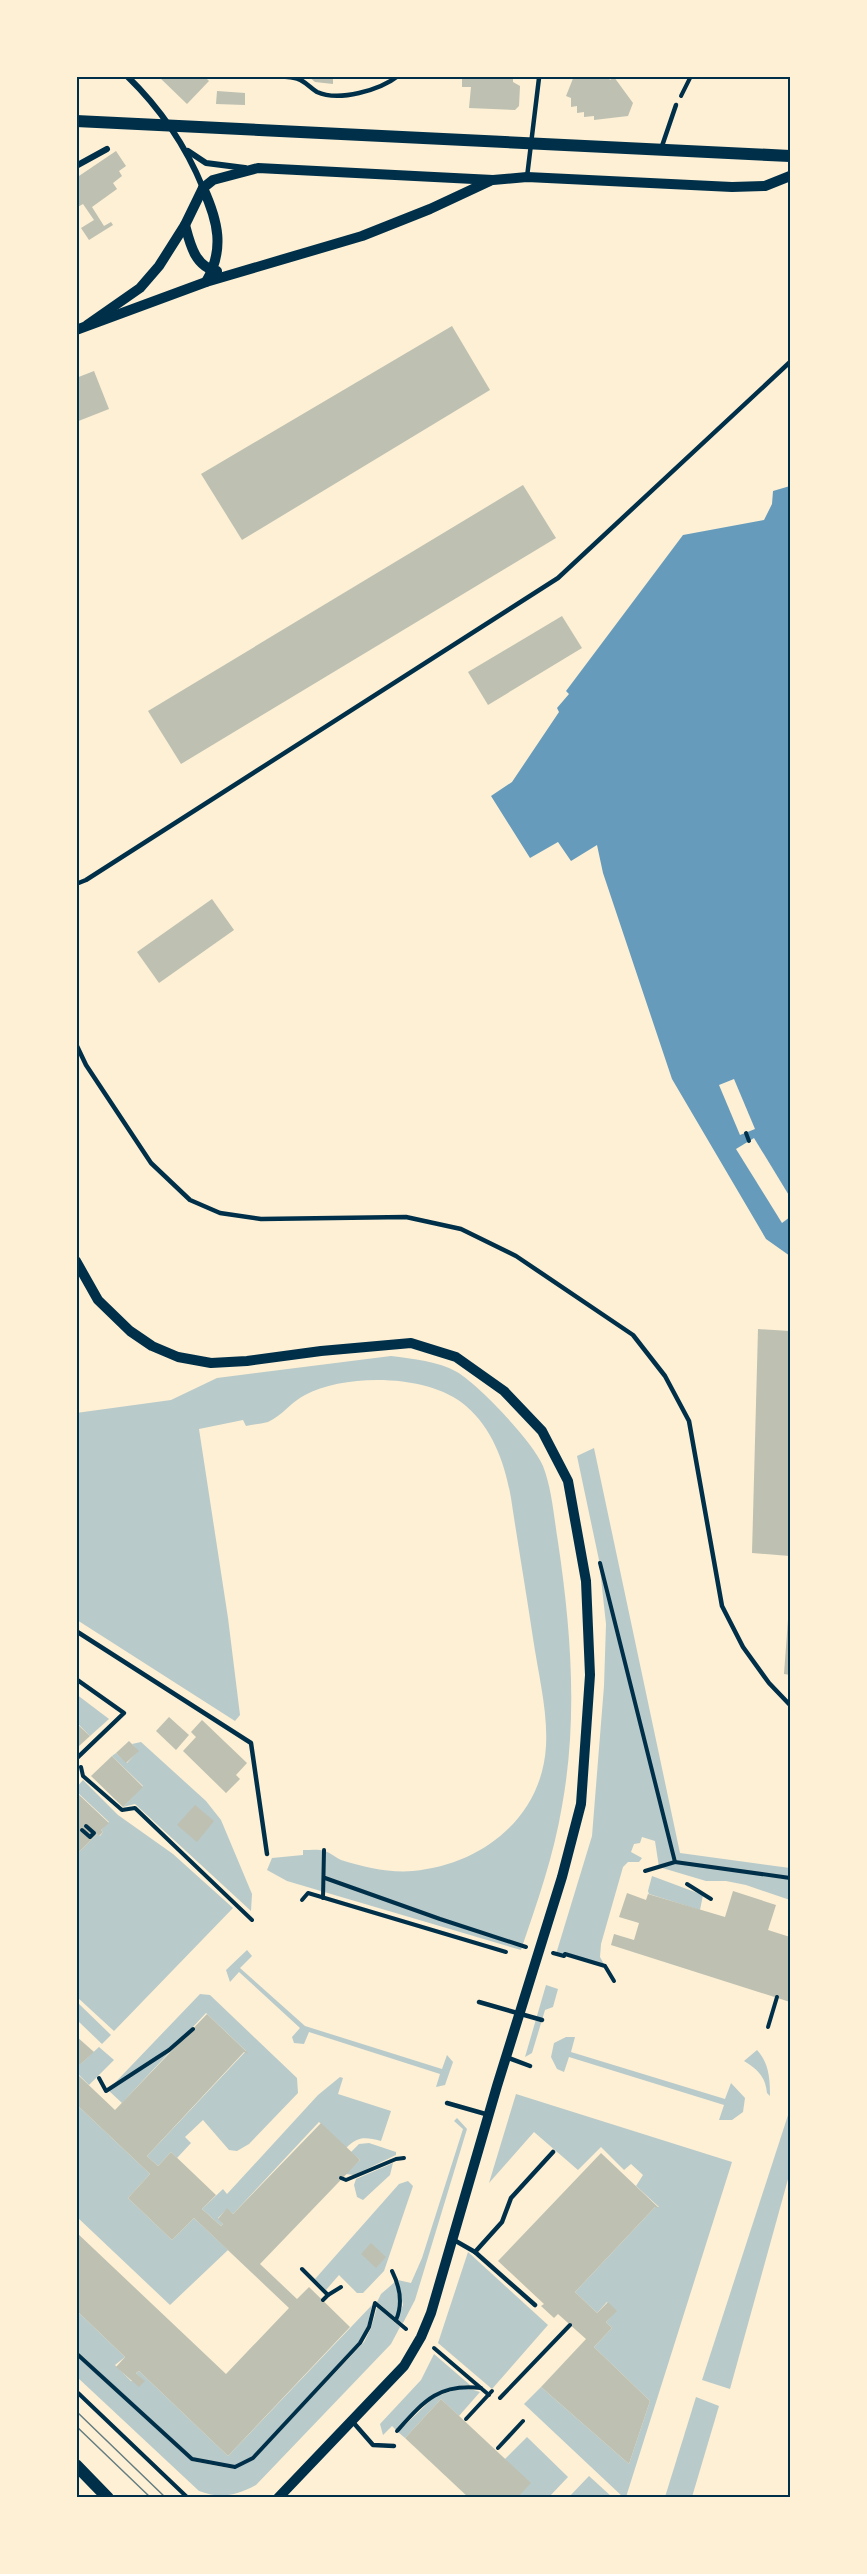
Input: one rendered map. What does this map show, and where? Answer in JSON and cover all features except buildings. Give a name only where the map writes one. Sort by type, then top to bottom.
[{"type":"main road","points":[[76,121],[790,156]]},
{"type":"main road","points":[[76,2465],[108,2498]]},
{"type":"street","points":[[127,76],[172,127],[203,188],[217,233],[218,253],[213,270],[206,282]]},
{"type":"street","points":[[183,146],[206,163],[235,168],[493,180],[526,177],[732,187],[765,186],[790,176]]},
{"type":"street","points":[[76,166],[107,149]]},
{"type":"street","points":[[82,327],[140,288],[159,266],[186,225],[203,188],[213,180],[258,168]]},
{"type":"street","points":[[82,327],[206,282],[362,236],[430,209],[493,180]]},
{"type":"street","points":[[186,225],[196,257],[213,270],[234,274]]},
{"type":"street","points":[[76,1261],[98,1300],[122,1324],[152,1346],[178,1357],[211,1362],[247,1361],[321,1351],[411,1343],[456,1357],[504,1391],[542,1431],[568,1481],[586,1581],[590,1676],[581,1804],[562,1877],[422,2337],[404,2366],[279,2498]]},
{"type":"lane","points":[[269,76],[297,78],[319,92],[335,95],[366,92],[388,84],[398,76]]},
{"type":"lane","points":[[526,177],[538,76]]},
{"type":"lane","points":[[662,146],[676,105]]},
{"type":"lane","points":[[76,884],[86,880],[558,578],[790,362]]},
{"type":"lane","points":[[76,1044],[86,1065],[151,1163],[190,1200],[220,1212],[261,1219],[406,1217],[461,1229],[516,1256],[633,1335],[665,1376],[689,1421],[722,1606],[743,1647],[769,1683],[790,1705]]},
{"type":"lane","points":[[76,1631],[251,1743],[267,1854]]},
{"type":"lane","points":[[76,1679],[124,1713],[76,1759]]},
{"type":"lane","points":[[479,2002],[542,2020]]},
{"type":"lane","points":[[506,2057],[530,2066]]},
{"type":"lane","points":[[447,2103],[489,2115]]},
{"type":"lane","points":[[475,2252],[502,2222],[511,2198],[553,2152]]},
{"type":"lane","points":[[453,2239],[475,2252],[535,2306]]},
{"type":"lane","points":[[352,2421],[373,2445],[394,2446]]},
{"type":"path","points":[[676,105],[691,76]]},
{"type":"path","points":[[746,1133],[749,1141]]},
{"type":"path","points":[[599,1560],[675,1862]]},
{"type":"path","points":[[83,1776],[122,1810],[135,1808],[252,1920]]},
{"type":"path","points":[[323,1898],[324,1850]]},
{"type":"path","points":[[645,1871],[675,1862],[790,1878]]},
{"type":"path","points":[[325,1878],[523,1946]]},
{"type":"path","points":[[687,1884],[711,1899]]},
{"type":"path","points":[[302,1900],[308,1893],[506,1952]]},
{"type":"path","points":[[552,1953],[564,1956],[565,1954],[605,1966],[614,1981]]},
{"type":"path","points":[[768,2027],[777,1997]]},
{"type":"path","points":[[99,2078],[106,2091],[169,2050],[193,2029]]},
{"type":"path","points":[[342,2178],[346,2180],[396,2159],[404,2158]]},
{"type":"path","points":[[302,2269],[328,2295]]},
{"type":"path","points":[[392,2271],[398,2283],[400,2310],[396,2320]]},
{"type":"path","points":[[323,2300],[342,2287]]},
{"type":"path","points":[[76,2353],[192,2459],[235,2467],[253,2458],[360,2343],[369,2327],[375,2303],[406,2329]]},
{"type":"path","points":[[500,2398],[570,2325]]},
{"type":"path","points":[[434,2348],[490,2393],[466,2420]]},
{"type":"path","points":[[397,2431],[434,2396],[445,2389],[465,2386],[481,2388]]},
{"type":"path","points":[[76,2391],[188,2498]]},
{"type":"path","points":[[498,2448],[523,2421]]},
{"type":"shaded area","points":[[391,1356],[442,1365],[467,1379],[505,1415],[529,1443],[543,1466],[549,1484],[563,1575],[569,1641],[570,1740],[562,1806],[554,1843],[545,1879],[521,1950],[287,1881],[267,1870],[272,1858],[303,1855],[303,1850],[325,1851],[341,1860],[385,1870],[413,1871],[438,1867],[484,1848],[520,1816],[533,1795],[542,1772],[546,1746],[546,1719],[511,1498],[501,1460],[491,1436],[466,1406],[450,1395],[431,1388],[387,1380],[364,1380],[322,1388],[305,1395],[268,1422],[246,1426],[243,1420],[199,1429],[228,1618],[240,1715],[235,1721],[77,1620],[76,1413],[171,1400],[217,1378]]},
{"type":"shaded area","points":[[594,1448],[680,1853],[790,1868],[790,1900],[746,1885],[726,1881],[706,1881],[659,1867],[655,1841],[642,1837],[640,1843],[634,1844],[631,1852],[642,1858],[639,1862],[628,1862],[623,1867],[601,1944],[600,1957],[605,1966],[565,1954],[556,1954],[592,1836],[604,1686],[606,1624],[599,1560],[577,1456]]},
{"type":"shaded area","points":[[76,1694],[109,1719],[90,1736],[77,1723]]},
{"type":"shaded area","points":[[141,1742],[206,1801],[221,1820],[252,1894],[251,1911],[135,1804],[123,1807],[143,1786],[112,1756],[116,1753],[127,1763],[138,1751],[132,1744]]},
{"type":"shaded area","points":[[83,1780],[118,1815],[173,1854],[233,1908],[114,2031],[77,1997],[76,1855],[97,1834],[100,1836],[103,1832],[101,1830],[109,1822],[77,1792],[77,1787]]},
{"type":"shaded area","points":[[652,1876],[703,1895],[700,1910],[649,1894]]},
{"type":"shaded area","points":[[247,1950],[252,1956],[240,1968],[305,2026],[442,2069],[447,2055],[453,2062],[445,2085],[436,2087],[440,2074],[309,2032],[304,2044],[294,2043],[292,2037],[300,2028],[239,1972],[230,1982],[226,1970]]},
{"type":"shaded area","points":[[546,1985],[558,1989],[553,2007],[545,2010],[532,2053],[525,2057]]},
{"type":"shaded area","points":[[200,1994],[210,1995],[297,2078],[298,2093],[249,2144],[237,2151],[229,2150],[203,2120],[185,2137],[191,2143],[177,2158],[171,2152],[158,2166],[147,2156],[246,2051],[206,2013],[122,2103],[108,2090]]},
{"type":"shaded area","points":[[77,2002],[111,2035],[102,2044],[77,2020]]},
{"type":"shaded area","points":[[566,2037],[575,2037],[571,2052],[725,2099],[731,2083],[745,2098],[743,2112],[732,2120],[719,2120],[724,2105],[569,2057],[564,2072],[557,2069],[551,2057],[554,2043]]},
{"type":"shaded area","points":[[99,2047],[114,2060],[89,2085],[77,2073],[76,2068]]},
{"type":"shaded area","points":[[757,2050],[766,2066],[770,2096],[760,2074],[744,2061]]},
{"type":"shaded area","points":[[340,2077],[343,2078],[338,2094],[391,2111],[381,2141],[362,2138],[346,2148],[319,2122],[233,2214],[227,2209],[218,2218],[223,2224],[221,2226],[202,2209],[223,2189],[227,2194],[318,2095]]},
{"type":"shaded area","points":[[516,2094],[732,2162],[626,2497],[623,2497],[524,2404],[541,2387],[629,2464],[650,2401],[594,2347],[612,2328],[606,2322],[616,2311],[607,2302],[597,2313],[575,2292],[655,2207],[659,2207],[636,2186],[643,2175],[631,2164],[624,2170],[601,2147],[578,2170],[534,2132],[489,2183]]},
{"type":"shaded area","points":[[76,2104],[150,2174],[128,2198],[172,2240],[194,2218],[228,2250],[170,2305],[77,2217]]},
{"type":"shaded area","points":[[790,2109],[790,2172],[730,2389],[702,2380]]},
{"type":"shaded area","points":[[457,2118],[467,2129],[415,2300],[403,2323],[397,2320],[403,2305],[398,2280],[411,2283],[422,2258],[463,2129],[454,2121]]},
{"type":"shaded area","points":[[369,2143],[396,2152],[396,2155],[354,2175],[345,2174],[360,2160],[351,2152],[359,2144]]},
{"type":"shaded area","points":[[393,2163],[390,2175],[363,2200],[357,2197],[354,2185],[356,2179]]},
{"type":"shaded area","points":[[408,2181],[413,2186],[384,2271],[363,2293],[357,2293],[339,2275],[326,2290],[315,2279],[399,2184]]},
{"type":"shaded area","points":[[468,2252],[548,2325],[492,2389],[438,2343]]},
{"type":"shaded area","points":[[396,2281],[400,2310],[396,2318],[377,2302],[381,2294]]},
{"type":"shaded area","points":[[372,2305],[367,2327],[359,2342],[252,2457],[235,2466],[192,2458],[77,2351],[76,2310],[125,2357],[115,2365],[131,2381],[144,2381],[136,2373],[139,2371],[228,2456]]},
{"type":"shaded area","points":[[377,2307],[400,2327],[391,2344],[256,2485],[235,2494],[221,2496],[199,2491],[77,2377],[76,2354],[192,2461],[234,2469],[255,2458],[364,2342]]},
{"type":"shaded area","points":[[434,2354],[470,2385],[447,2389],[428,2399],[396,2430],[392,2426],[383,2435],[380,2424],[421,2380]]},
{"type":"shaded area","points":[[464,2387],[480,2392],[459,2416],[441,2399],[405,2438],[398,2432],[434,2397]]},
{"type":"shaded area","points":[[696,2397],[719,2406],[692,2497],[665,2497]]},
{"type":"shaded area","points":[[527,2437],[568,2477],[549,2497],[517,2497],[505,2459]]},
{"type":"shaded area","points":[[589,2476],[612,2497],[569,2497]]},
{"type":"water","points":[[790,486],[790,1256],[766,1239],[672,1079],[603,873],[597,845],[571,861],[558,842],[530,858],[491,796],[512,782],[559,712],[557,708],[569,694],[566,691],[683,535],[764,520],[772,504],[773,491]]},
{"type":"pier","points":[[734,1079],[755,1129],[740,1135],[719,1085]]},
{"type":"pier","points":[[754,1138],[790,1197],[790,1217],[782,1223],[736,1149]]},
{"type":"tram line","points":[[76,2411],[166,2498]]},
{"type":"tram line","points":[[76,2426],[151,2498]]}]
